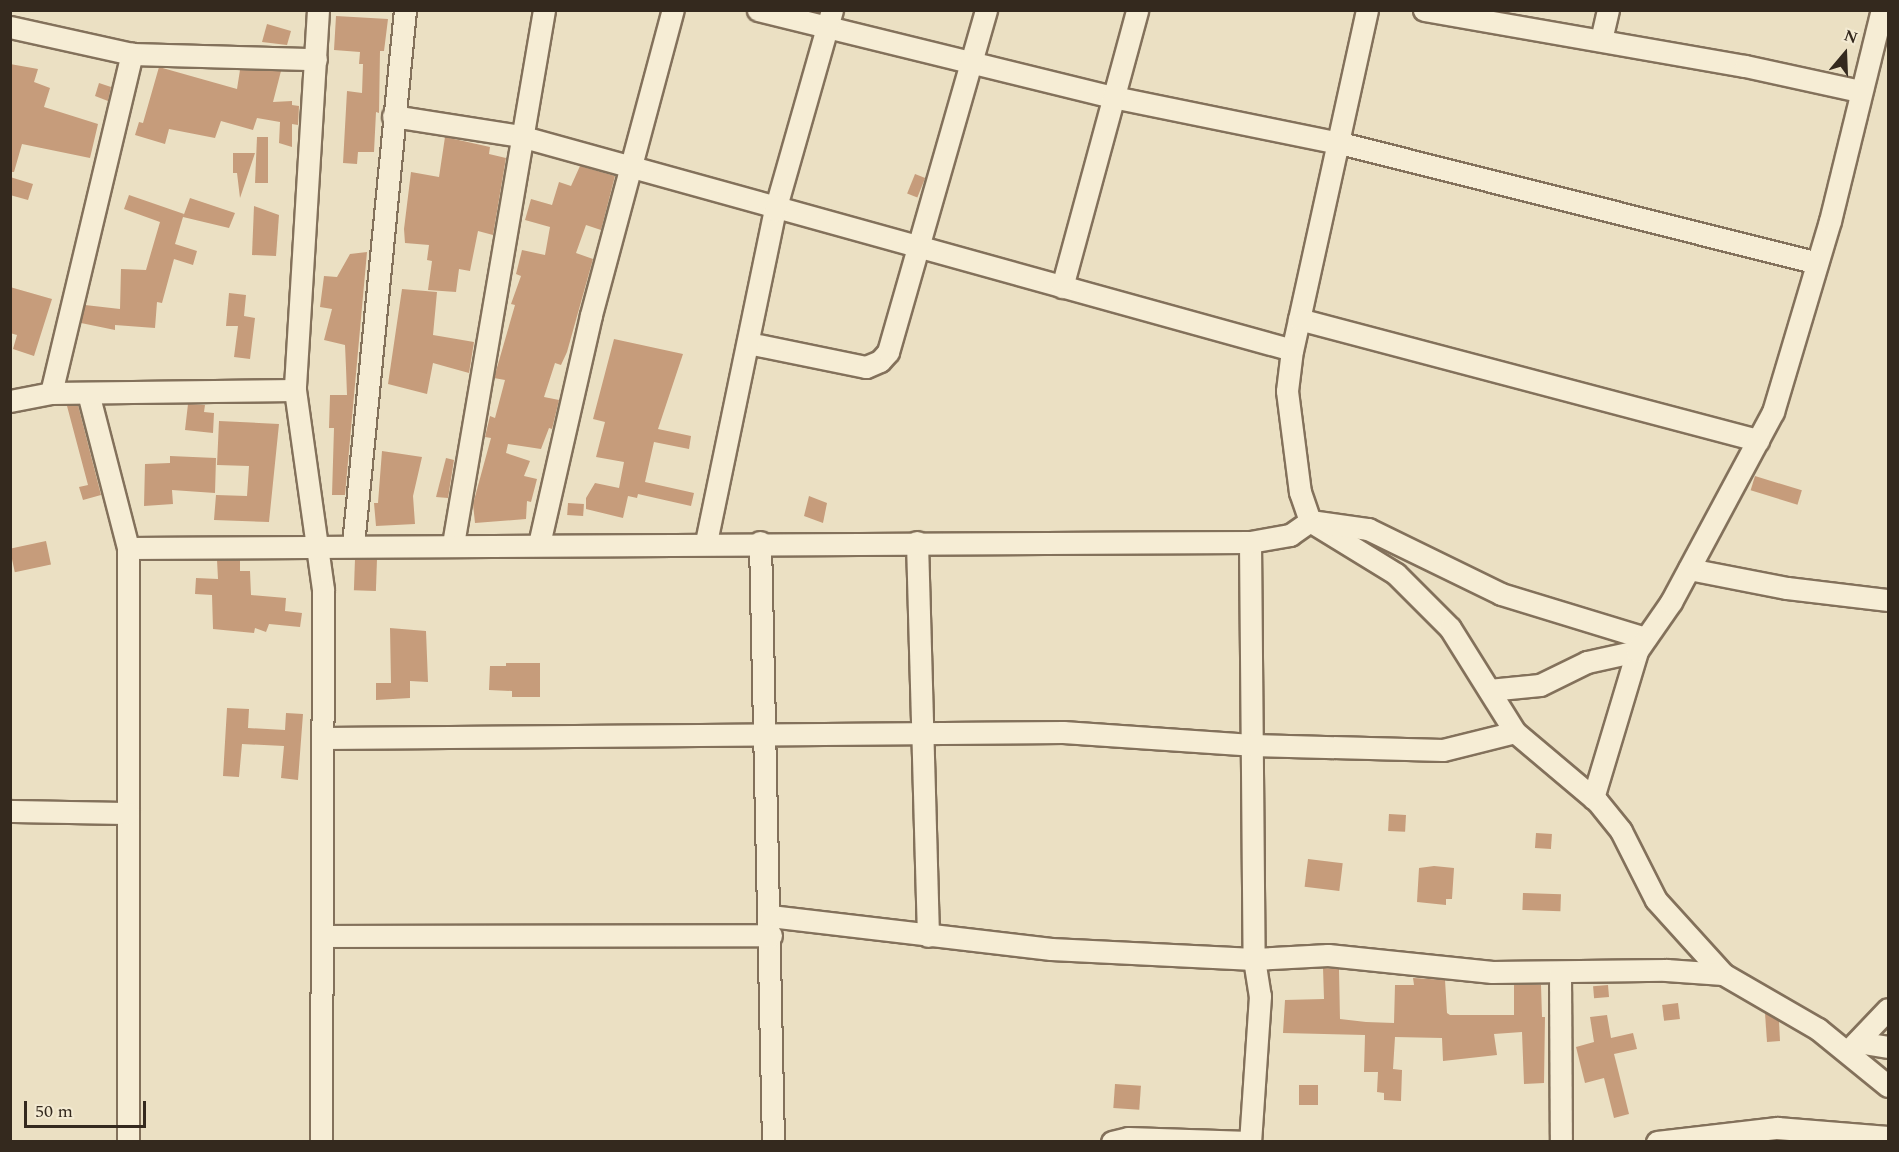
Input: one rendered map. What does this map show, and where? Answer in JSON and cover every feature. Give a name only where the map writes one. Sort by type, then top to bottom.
[{"type":"street","points":[[318,10],[295,390],[323,590],[321,1142]]},
{"type":"street","points":[[353,545],[363,475],[393,116],[405,10]]},
{"type":"street","points":[[453,544],[520,136],[544,10]]},
{"type":"street","points":[[539,544],[591,315],[673,10]]},
{"type":"street","points":[[758,10],[830,20],[971,64],[1113,97],[1340,143],[1817,263]]},
{"type":"street","points":[[748,343],[866,367],[880,361],[888,352],[920,248],[986,10]]},
{"type":"street","points":[[1062,287],[1137,10]]},
{"type":"street","points":[[1367,10],[1340,143],[1292,350],[1287,391],[1300,492],[1310,521],[1396,574],[1450,628],[1515,732],[1593,798],[1621,831],[1656,900],[1723,974],[1852,1047],[1888,1086]]},
{"type":"street","points":[[1424,10],[1601,40],[1860,91]]},
{"type":"street","points":[[1601,40],[1608,10]]},
{"type":"street","points":[[1593,798],[1641,645],[1689,569],[1773,412],[1817,263],[1882,10]]},
{"type":"street","points":[[706,542],[775,210],[830,20]]},
{"type":"street","points":[[10,27],[132,54],[316,59]]},
{"type":"street","points":[[51,393],[132,54]]},
{"type":"street","points":[[393,116],[520,136],[775,210],[1292,350]]},
{"type":"street","points":[[1299,319],[1758,440]]},
{"type":"street","points":[[10,401],[51,393],[295,390]]},
{"type":"street","points":[[88,393],[128,548],[128,1142]]},
{"type":"street","points":[[128,548],[706,542],[1250,542],[1290,535],[1310,521],[1368,529],[1501,594],[1641,645]]},
{"type":"street","points":[[760,542],[771,925],[773,1142]]},
{"type":"street","points":[[917,542],[920,732],[928,936]]},
{"type":"street","points":[[1112,1142],[1128,1138],[1250,1142],[1260,996],[1254,959],[1250,542]]},
{"type":"street","points":[[1689,569],[1786,588],[1888,600]]},
{"type":"street","points":[[1489,690],[1540,685],[1587,662],[1641,645]]},
{"type":"street","points":[[324,738],[765,732],[1063,732],[1252,745],[1443,750],[1515,732]]},
{"type":"street","points":[[10,811],[128,813]]},
{"type":"street","points":[[322,936],[771,925],[928,936],[1051,949],[1254,959],[1328,955],[1492,972],[1666,970],[1723,974]]},
{"type":"street","points":[[1560,972],[1562,1142]]},
{"type":"street","points":[[1852,1047],[1888,1009]]},
{"type":"street","points":[[1852,1047],[1888,1047]]},
{"type":"street","points":[[1666,1141],[1777,1128],[1888,1137]]},
{"type":"building","points":[[336,16],[388,19],[384,51],[380,51],[379,113],[376,112],[374,152],[358,152],[357,164],[343,163],[347,91],[362,93],[363,64],[359,64],[360,52],[334,50]]},
{"type":"building","points":[[267,24],[291,31],[287,45],[262,42]]},
{"type":"building","points":[[10,64],[38,69],[34,82],[50,88],[44,107],[98,124],[90,158],[22,144],[14,172],[10,172]]},
{"type":"building","points":[[159,67],[237,89],[240,70],[281,71],[273,102],[292,101],[292,105],[299,106],[298,125],[292,124],[292,147],[279,143],[280,122],[257,118],[253,130],[221,121],[215,138],[169,129],[165,144],[135,135],[139,122],[143,123]]},
{"type":"building","points":[[99,83],[111,87],[108,101],[95,96]]},
{"type":"building","points":[[257,137],[268,137],[268,183],[255,183]]},
{"type":"building","points":[[445,137],[490,147],[489,154],[506,158],[493,235],[478,231],[470,271],[459,269],[456,292],[428,290],[432,261],[427,260],[429,245],[405,243],[404,229],[411,172],[439,177]]},
{"type":"building","points":[[233,153],[255,153],[240,198],[237,173],[233,173]]},
{"type":"building","points":[[580,166],[615,176],[601,230],[586,225],[576,253],[593,259],[567,352],[561,365],[555,363],[544,397],[559,400],[552,429],[549,428],[541,449],[508,444],[506,453],[530,461],[524,476],[537,479],[531,502],[527,501],[526,519],[475,523],[473,504],[491,438],[485,437],[490,416],[495,418],[505,380],[494,378],[515,305],[511,304],[521,276],[516,274],[522,250],[545,255],[550,227],[525,220],[531,199],[552,205],[559,182],[571,186]]},
{"type":"building","points":[[915,174],[925,178],[917,198],[907,193]]},
{"type":"building","points":[[10,177],[33,184],[28,200],[10,195]]},
{"type":"building","points":[[129,195],[184,214],[175,244],[197,251],[193,265],[174,259],[162,303],[157,302],[155,328],[115,325],[115,330],[81,323],[85,305],[120,309],[121,269],[146,270],[160,222],[124,209]]},
{"type":"building","points":[[190,198],[235,213],[229,228],[183,217]]},
{"type":"building","points":[[254,206],[279,215],[276,256],[252,255]]},
{"type":"building","points":[[367,252],[345,495],[332,495],[334,428],[329,428],[330,395],[347,395],[345,345],[324,340],[332,309],[320,307],[324,276],[337,277],[350,254]]},
{"type":"building","points":[[10,287],[52,299],[34,356],[13,349],[17,335],[10,333]]},
{"type":"building","points":[[402,289],[437,292],[433,335],[474,342],[469,373],[433,363],[427,394],[388,384]]},
{"type":"building","points":[[229,293],[246,295],[244,316],[255,318],[250,359],[234,357],[238,326],[226,326]]},
{"type":"building","points":[[614,339],[683,354],[658,429],[691,436],[689,449],[654,442],[645,482],[694,493],[691,506],[638,494],[637,498],[628,496],[623,518],[586,509],[586,498],[595,483],[619,488],[624,462],[596,457],[605,422],[593,419]]},
{"type":"building","points":[[188,404],[205,405],[204,412],[214,413],[213,433],[185,430]]},
{"type":"building","points":[[78,405],[101,495],[83,500],[79,487],[88,485],[67,406]]},
{"type":"building","points":[[219,421],[279,424],[269,522],[214,520],[216,495],[247,496],[249,466],[217,465]]},
{"type":"building","points":[[382,451],[422,457],[413,496],[415,524],[376,526],[374,503],[378,503]]},
{"type":"building","points":[[170,456],[216,458],[215,493],[172,490],[173,504],[144,506],[145,464],[170,463]]},
{"type":"building","points":[[446,458],[454,460],[448,498],[436,497]]},
{"type":"building","points":[[1755,476],[1802,490],[1797,505],[1751,490]]},
{"type":"building","points":[[809,496],[827,503],[823,523],[804,516]]},
{"type":"building","points":[[568,503],[584,504],[583,516],[567,515]]},
{"type":"building","points":[[46,541],[51,564],[15,572],[10,549]]},
{"type":"building","points":[[355,558],[377,559],[376,591],[354,590]]},
{"type":"building","points":[[217,560],[240,560],[240,571],[250,571],[251,595],[286,598],[285,611],[302,613],[300,627],[269,624],[266,632],[255,628],[254,633],[213,629],[212,595],[195,594],[196,578],[218,579]]},
{"type":"building","points":[[390,628],[426,631],[428,682],[410,681],[410,698],[376,700],[376,683],[391,683]]},
{"type":"building","points":[[506,663],[540,663],[540,697],[512,697],[512,691],[489,690],[490,666],[506,666]]},
{"type":"building","points":[[227,708],[249,709],[248,728],[285,730],[286,713],[303,714],[298,780],[281,778],[284,746],[242,744],[239,777],[223,776]]},
{"type":"building","points":[[1389,814],[1406,815],[1405,832],[1388,831]]},
{"type":"building","points":[[1536,833],[1552,834],[1551,849],[1535,848]]},
{"type":"building","points":[[1308,859],[1343,863],[1339,891],[1305,887]]},
{"type":"building","points":[[1434,866],[1454,868],[1452,899],[1446,899],[1446,905],[1417,902],[1419,868]]},
{"type":"building","points":[[1523,893],[1561,894],[1560,911],[1522,910]]},
{"type":"building","points":[[1323,968],[1339,969],[1340,1019],[1366,1022],[1394,1023],[1395,985],[1414,985],[1413,978],[1445,980],[1447,1013],[1450,1015],[1514,1015],[1514,985],[1541,985],[1542,1017],[1545,1017],[1544,1083],[1524,1084],[1522,1032],[1494,1034],[1497,1055],[1443,1061],[1442,1038],[1395,1037],[1393,1069],[1402,1070],[1401,1101],[1384,1100],[1384,1093],[1377,1092],[1378,1072],[1364,1072],[1365,1035],[1283,1033],[1285,1000],[1324,999]]},
{"type":"building","points":[[1608,985],[1609,997],[1594,998],[1593,986]]},
{"type":"building","points":[[1678,1003],[1680,1019],[1664,1021],[1662,1005]]},
{"type":"building","points":[[1765,1013],[1779,1021],[1780,1041],[1767,1042]]},
{"type":"building","points":[[1607,1015],[1611,1038],[1633,1033],[1637,1049],[1614,1054],[1629,1114],[1614,1118],[1604,1078],[1585,1083],[1576,1047],[1594,1042],[1590,1017]]},
{"type":"building","points":[[1115,1084],[1141,1086],[1139,1110],[1113,1108]]},
{"type":"building","points":[[1299,1085],[1318,1085],[1318,1105],[1299,1105]]}]
